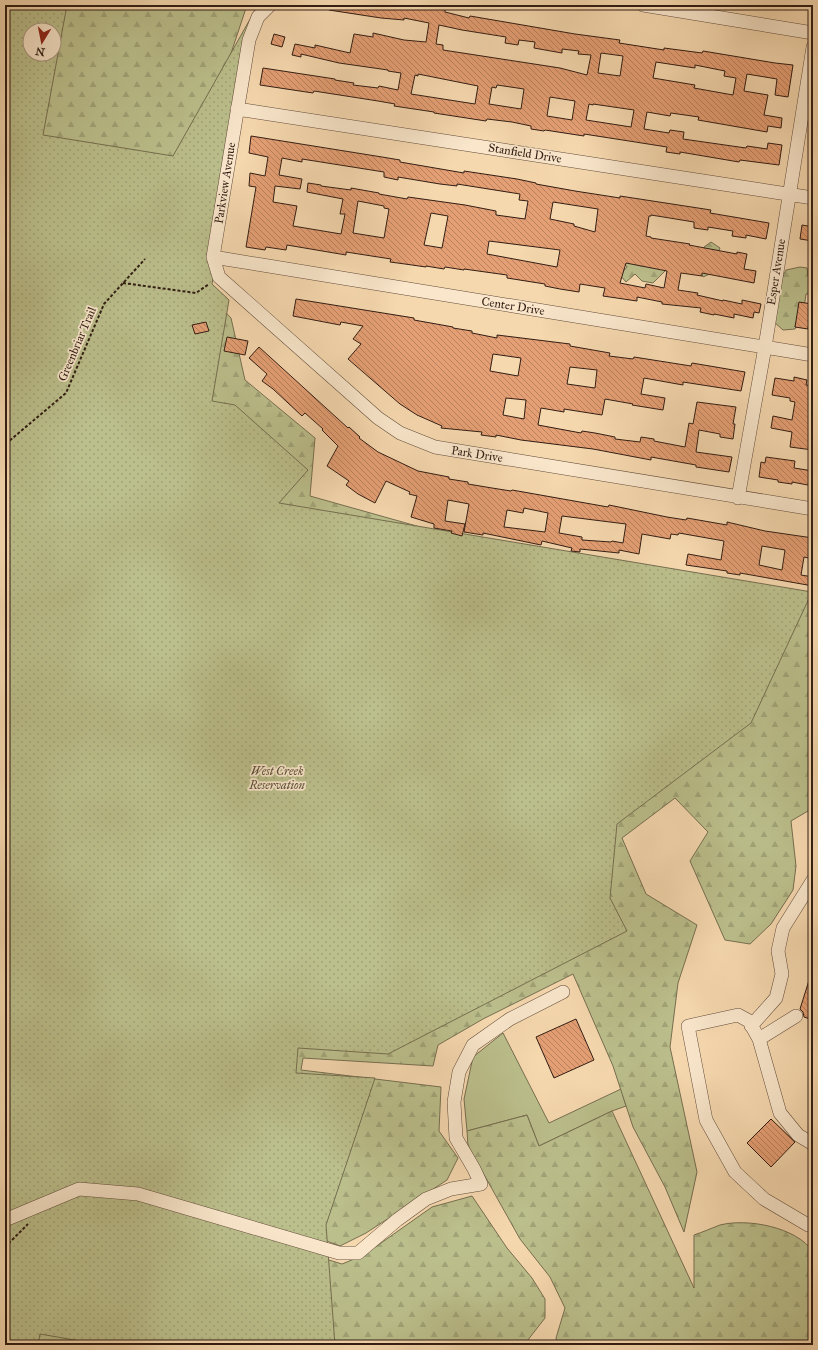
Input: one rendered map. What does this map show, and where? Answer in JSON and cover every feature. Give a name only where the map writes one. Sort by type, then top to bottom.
[{"type":"street","name":"Parkview Avenue","points":[[213,257],[249,40],[258,17],[270,5]]},
{"type":"street","points":[[642,5],[813,33]]},
{"type":"street","name":"Esper Avenue","points":[[738,498],[765,347],[813,47]]},
{"type":"street","name":"Stanfield Drive","points":[[237,109],[813,198]]},
{"type":"street","name":"Center Drive","points":[[213,257],[813,355]]},
{"type":"street","name":"Park Drive","points":[[213,257],[219,277],[378,418],[400,433],[435,447],[738,498],[813,509]]},
{"type":"street","points":[[752,1026],[776,998],[782,974],[778,951],[783,928],[813,880]]},
{"type":"street","points":[[5,1220],[79,1189],[138,1194],[339,1253],[358,1253],[397,1220],[426,1199],[450,1188],[481,1184],[456,1138],[454,1102],[459,1072],[473,1045],[510,1019],[563,992]]},
{"type":"street","points":[[813,1144],[798,1135],[780,1113],[759,1039],[749,1021],[738,1015],[688,1026],[706,1120],[735,1172],[764,1199],[808,1225],[813,1226]]},
{"type":"street","points":[[759,1039],[796,1016]]},
{"type":"path","name":"Greenbriar Trail","points":[[5,449],[8,442],[66,393],[104,304],[146,259]]},
{"type":"path","points":[[123,283],[196,293],[210,284]]},
{"type":"green space","name":"West Creek Reservation","points":[[5,5],[247,5],[207,126],[148,186],[213,299],[231,318],[245,380],[315,438],[310,496],[470,541],[715,583],[813,595],[813,808],[791,821],[796,866],[793,890],[771,924],[750,944],[725,940],[690,861],[708,832],[675,798],[622,838],[646,894],[697,925],[678,983],[670,1047],[697,1172],[684,1232],[665,1187],[633,1127],[613,1066],[573,974],[483,1019],[438,1045],[433,1066],[303,1058],[301,1070],[441,1087],[439,1131],[458,1158],[447,1180],[366,1233],[340,1246],[266,1218]]},
{"type":"green space","name":"West Creek Reservation","points":[[5,5],[67,5],[62,32],[62,22],[22,22],[22,62],[56,62],[43,135],[173,156],[258,5],[212,284],[229,300],[212,401],[235,405],[308,470],[279,503],[812,592],[751,723],[617,824],[610,898],[627,931],[388,1054],[298,1048],[296,1073],[375,1078],[326,1225],[335,1345],[103,1345],[40,1334],[38,1345],[5,1345]]},
{"type":"green space","points":[[711,242],[720,248],[712,273],[703,277],[694,264],[671,265],[653,283],[642,281],[635,274],[626,282],[620,275],[627,267],[621,258],[705,257],[704,247]]},
{"type":"green space","points":[[800,267],[807,268],[808,276],[813,278],[813,294],[806,294],[803,315],[795,329],[783,330],[773,321],[780,281],[786,270]]},
{"type":"green space","points":[[503,1033],[549,1123],[621,1089],[626,1106],[612,1111],[539,1146],[527,1115],[467,1131],[464,1099],[473,1057]]},
{"type":"green space","points":[[612,1111],[694,1288],[694,1235],[720,1225],[744,1223],[771,1226],[796,1236],[806,1243],[813,1252],[813,1345],[558,1345],[556,1338],[565,1308],[550,1277],[520,1239],[468,1146],[467,1131],[527,1115],[539,1146]]},
{"type":"green space","points":[[472,1196],[507,1248],[532,1278],[545,1299],[545,1318],[524,1345],[5,1345],[5,1228],[261,1239],[342,1264],[364,1255],[432,1207]]},
{"type":"building","points":[[330,5],[412,5],[445,9],[445,12],[469,18],[470,16],[620,40],[619,43],[664,50],[664,48],[702,53],[703,51],[793,65],[788,97],[775,95],[777,79],[747,74],[744,91],[768,95],[764,115],[782,118],[781,128],[768,126],[767,132],[698,120],[699,117],[671,113],[670,116],[647,112],[644,129],[669,133],[670,130],[684,132],[683,139],[746,148],[747,146],[767,149],[768,143],[782,145],[779,165],[740,160],[739,162],[680,152],[680,154],[666,152],[667,147],[584,134],[584,136],[544,131],[531,129],[531,126],[512,122],[487,119],[486,121],[394,106],[395,104],[378,101],[314,91],[313,93],[260,85],[263,68],[335,79],[354,83],[353,85],[378,88],[379,86],[398,90],[401,73],[339,63],[301,54],[301,57],[292,55],[295,44],[315,48],[315,45],[350,53],[354,34],[373,37],[373,33],[404,40],[426,42],[429,23],[404,18],[404,20],[381,18],[329,10]],"holes":[[[439,25],[506,37],[505,43],[518,45],[519,40],[535,42],[534,48],[562,53],[562,49],[579,51],[578,54],[591,55],[587,75],[560,68],[443,50],[443,45],[436,44]],[[601,53],[623,56],[620,76],[598,73]],[[656,62],[695,68],[695,65],[725,71],[724,76],[736,78],[733,95],[694,88],[695,85],[653,78]],[[418,74],[478,86],[475,104],[411,94],[415,75],[418,76]],[[497,85],[524,89],[521,109],[489,104],[492,87],[496,88]],[[550,97],[575,101],[572,120],[547,116]],[[589,104],[634,110],[631,127],[586,120]]]},
{"type":"building","points":[[274,34],[285,37],[282,47],[271,44]]},
{"type":"building","points":[[251,136],[400,160],[400,162],[464,173],[464,171],[517,179],[575,191],[620,198],[620,196],[711,210],[710,213],[769,223],[766,239],[746,235],[746,238],[732,236],[733,231],[708,227],[708,230],[694,228],[694,222],[651,215],[649,216],[646,236],[737,254],[737,252],[747,254],[744,269],[756,271],[754,283],[702,273],[702,276],[681,273],[678,290],[698,293],[697,295],[723,301],[742,304],[742,300],[761,304],[759,313],[754,312],[753,318],[734,314],[734,318],[700,312],[701,308],[662,304],[662,302],[637,297],[637,301],[603,296],[605,288],[580,284],[579,292],[545,286],[545,284],[507,278],[507,275],[464,269],[445,267],[444,269],[390,262],[391,259],[346,252],[346,255],[287,245],[286,250],[266,247],[265,250],[246,247],[256,187],[249,186],[250,173],[265,176],[268,157],[249,153]],"holes":[[[282,158],[302,162],[302,159],[384,172],[384,177],[398,180],[398,177],[440,184],[457,186],[457,184],[520,194],[519,200],[528,201],[525,219],[496,215],[496,211],[465,205],[408,197],[407,199],[351,188],[351,190],[308,183],[307,192],[343,199],[340,214],[345,214],[341,234],[293,226],[297,206],[273,202],[275,186],[300,189],[302,179],[279,175]],[[358,201],[384,206],[384,208],[389,209],[384,238],[353,233]],[[553,202],[598,209],[595,232],[574,226],[574,224],[550,219]],[[431,213],[448,216],[442,248],[424,245]],[[489,241],[560,250],[557,267],[487,254]],[[626,263],[667,271],[664,288],[646,284],[645,288],[620,283]]]},
{"type":"building","points":[[802,225],[813,227],[813,241],[800,239]]},
{"type":"building","points":[[296,299],[414,318],[414,320],[472,331],[472,333],[497,338],[497,335],[570,344],[570,346],[610,353],[609,356],[633,359],[634,357],[691,366],[692,363],[745,372],[741,391],[683,382],[683,385],[644,378],[641,394],[665,398],[663,410],[605,399],[602,415],[564,409],[564,412],[541,408],[538,425],[581,433],[582,431],[595,433],[615,437],[615,439],[640,442],[641,437],[685,447],[689,423],[693,424],[697,402],[736,407],[733,424],[735,424],[733,439],[720,437],[720,434],[699,430],[696,452],[732,457],[729,472],[696,467],[696,465],[651,457],[651,460],[593,449],[521,440],[496,435],[496,437],[481,435],[482,432],[441,428],[442,426],[417,415],[400,404],[348,359],[361,344],[353,339],[363,326],[341,322],[340,325],[293,316]],"holes":[[[493,354],[521,358],[518,376],[490,371]],[[570,367],[597,370],[595,388],[567,384]],[[506,398],[526,400],[524,419],[503,415]]]},
{"type":"building","points":[[799,302],[812,304],[808,329],[795,327]]},
{"type":"building","points":[[206,322],[209,331],[195,334],[192,325]]},
{"type":"building","points":[[227,337],[248,341],[245,355],[224,351]]},
{"type":"building","points":[[259,347],[348,428],[349,427],[360,437],[359,438],[378,452],[418,471],[449,477],[449,479],[468,482],[468,484],[512,490],[608,507],[609,505],[686,520],[687,518],[727,525],[727,522],[765,531],[813,538],[813,559],[804,557],[801,575],[813,577],[813,586],[740,573],[740,575],[727,573],[727,571],[686,565],[688,554],[721,560],[724,541],[679,533],[678,535],[671,534],[670,539],[642,534],[639,554],[619,550],[619,553],[580,549],[580,552],[571,551],[572,548],[542,541],[541,545],[483,533],[483,535],[464,532],[469,504],[448,500],[445,521],[465,524],[462,536],[451,533],[452,531],[434,528],[434,524],[411,517],[417,496],[409,494],[410,492],[386,481],[375,503],[358,494],[346,485],[349,481],[327,466],[338,446],[322,430],[323,429],[305,413],[302,416],[273,389],[262,381],[267,374],[249,358]],"holes":[[[524,508],[548,513],[545,532],[504,527],[507,510],[523,513]],[[562,516],[626,524],[623,543],[582,540],[582,537],[559,533]],[[762,546],[785,550],[782,570],[759,565]]]},
{"type":"building","points":[[794,377],[807,380],[806,385],[813,386],[813,450],[790,447],[792,432],[771,428],[773,416],[792,420],[795,402],[790,401],[790,398],[772,395],[775,378],[794,381]]},
{"type":"building","points":[[766,457],[795,461],[794,468],[813,471],[813,486],[792,482],[792,484],[778,482],[778,480],[759,477],[761,462],[765,463]]},
{"type":"building","points":[[811,974],[813,974],[813,1020],[804,1017],[803,1012],[800,1009]]},
{"type":"building","points":[[576,1019],[594,1060],[554,1078],[536,1037]]},
{"type":"building","points":[[771,1119],[795,1142],[771,1167],[747,1143]]}]
